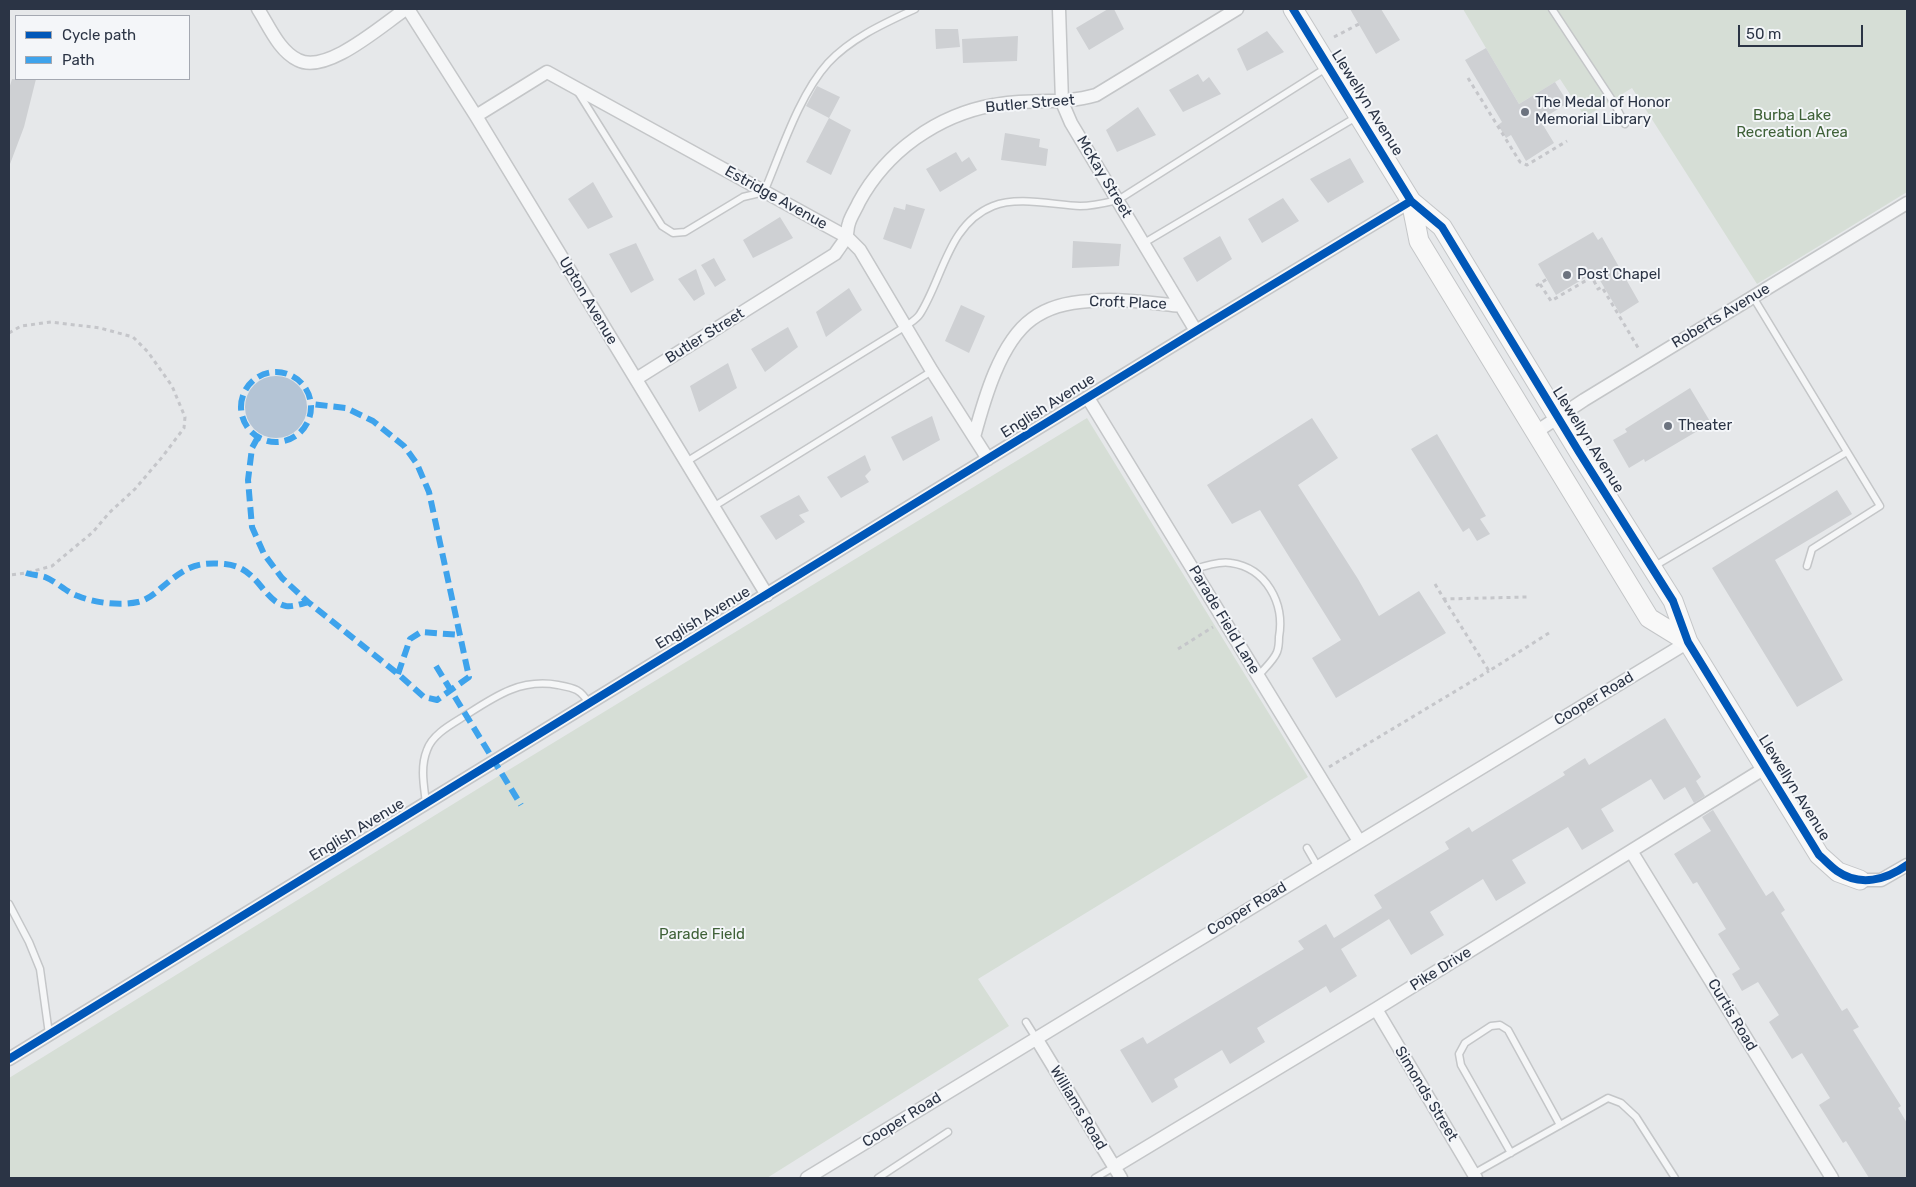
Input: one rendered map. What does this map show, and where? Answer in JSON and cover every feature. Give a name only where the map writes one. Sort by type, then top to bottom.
[{"type":"street","points":[[258,9],[282,48],[298,61],[313,63],[338,55],[409,11],[424,9]]},
{"type":"street","name":"McKay Street","points":[[1059,9],[1062,102],[1071,123],[1196,331]]},
{"type":"street","name":"Butler Street","points":[[636,379],[835,254],[847,237],[849,223],[874,178],[903,147],[924,133],[946,120],[994,104],[1062,102],[1080,100],[1096,95],[1237,9]]},
{"type":"street","name":"Llewellyn Avenue","points":[[1293,9],[1360,115],[1411,201],[1420,241],[1649,618],[1688,642]]},
{"type":"street","name":"Upton Avenue","points":[[409,11],[476,116],[767,595]]},
{"type":"street","name":"Estridge Avenue","points":[[476,116],[547,72],[847,237],[860,250],[988,460]]},
{"type":"street","name":"Llewellyn Avenue","points":[[1411,201],[1442,227],[1673,601],[1688,642],[1819,855],[1838,872],[1860,880]]},
{"type":"street","name":"English Avenue","points":[[9,1059],[1411,201]]},
{"type":"street","name":"Roberts Avenue","points":[[1536,432],[1907,203]]},
{"type":"street","name":"Croft Place","points":[[974,437],[983,402],[994,374],[1017,334],[1032,319],[1054,308],[1090,301],[1181,306]]},
{"type":"street","name":"Parade Field Lane","points":[[1088,398],[1359,841]]},
{"type":"street","name":"Cooper Road","points":[[807,1178],[1688,642]]},
{"type":"street","name":"Pike Drive","points":[[1114,1167],[1376,1009],[1765,768]]},
{"type":"street","name":"Curtis Road","points":[[1632,851],[1832,1178]]},
{"type":"street","points":[[1860,880],[1880,880],[1907,865]]},
{"type":"street","name":"Simonds Street","points":[[1376,1009],[1472,1177]]},
{"type":"street","name":"Williams Road","points":[[1036,1038],[1121,1178]]},
{"type":"lane","points":[[576,88],[662,226],[673,233],[684,232],[743,197],[764,192],[808,89],[829,62],[856,40],[915,9]]},
{"type":"lane","points":[[1552,9],[1614,103],[1625,124]]},
{"type":"lane","points":[[686,462],[906,326],[919,316],[953,242],[968,222],[981,212],[994,206],[1011,203],[1042,202],[1081,206],[1100,205],[1118,200],[1329,66]]},
{"type":"lane","points":[[1144,243],[1360,115]]},
{"type":"lane","points":[[1753,297],[1880,506],[1812,549],[1808,566]]},
{"type":"lane","points":[[713,507],[932,371]]},
{"type":"lane","points":[[1652,568],[1847,452]]},
{"type":"lane","points":[[1193,570],[1228,562],[1243,565],[1254,571],[1274,592],[1280,613],[1277,652],[1258,676]]},
{"type":"lane","points":[[426,803],[423,776],[427,749],[442,731],[478,707],[518,686],[531,683],[552,684],[583,692],[589,704]]},
{"type":"lane","points":[[1307,848],[1318,867]]},
{"type":"lane","points":[[9,904],[29,942],[40,969],[49,1034]]},
{"type":"lane","points":[[1026,1022],[1036,1038]]},
{"type":"lane","points":[[1511,1153],[1461,1065],[1459,1054],[1465,1043],[1491,1026],[1500,1025],[1508,1030],[1560,1125]]},
{"type":"lane","points":[[1472,1177],[1608,1098],[1621,1103],[1636,1117],[1675,1178]]},
{"type":"lane","points":[[878,1178],[948,1132]]},
{"type":"lane","points":[[1095,1178],[1114,1167]]},
{"type":"path","points":[[1334,37],[1358,24]]},
{"type":"path","points":[[1468,78],[1520,162],[1527,165],[1567,141]]},
{"type":"path","points":[[1547,279],[1538,285],[1551,302],[1592,276],[1598,289],[1602,287],[1640,351]]},
{"type":"path","points":[[9,333],[21,326],[51,322],[100,328],[133,336],[148,352],[172,386],[185,417],[184,428],[163,456],[93,532],[52,566],[26,573],[9,575]]},
{"type":"path","points":[[1435,584],[1490,671]]},
{"type":"path","points":[[1444,599],[1527,597]]},
{"type":"path","points":[[1178,649],[1224,620]]},
{"type":"path","points":[[1327,768],[1490,671],[1549,633]]},
{"type":"green space","name":"Burba Lake Recreation Area","points":[[1463,9],[1907,9],[1907,192],[1757,284],[1632,88],[1585,117],[1560,79],[1519,104]]},
{"type":"green space","name":"Parade Field","points":[[1087,418],[1308,777],[978,979],[1009,1026],[767,1178],[9,1178],[9,1078],[497,777]]},
{"type":"water","points":[[276,376],[288,379],[298,385],[304,395],[307,407],[304,419],[298,429],[288,435],[276,438],[264,435],[254,429],[248,419],[245,407],[248,395],[254,385],[264,379]]},
{"type":"building","points":[[1108,9],[1114,9],[1124,29],[1089,50],[1076,28]]},
{"type":"building","points":[[1350,9],[1381,9],[1400,40],[1376,54]]},
{"type":"building","points":[[935,29],[958,29],[960,47],[936,49]]},
{"type":"building","points":[[1267,31],[1284,52],[1247,71],[1237,49]]},
{"type":"building","points":[[1018,36],[1017,61],[963,63],[962,39]]},
{"type":"building","name":"The Medal of Honor Memorial Library","points":[[1486,48],[1519,104],[1555,82],[1568,103],[1540,120],[1554,143],[1526,161],[1511,135],[1506,138],[1498,125],[1502,122],[1465,60]]},
{"type":"building","points":[[1198,74],[1203,82],[1209,77],[1221,94],[1183,112],[1169,90]]},
{"type":"building","points":[[12,79],[36,80],[24,127],[10,164],[9,164],[9,89]]},
{"type":"building","points":[[817,86],[840,97],[829,118],[806,106]]},
{"type":"building","points":[[1138,107],[1156,135],[1117,152],[1106,130]]},
{"type":"building","points":[[829,118],[851,130],[831,175],[806,162]]},
{"type":"building","points":[[1005,133],[1040,139],[1039,147],[1048,149],[1046,166],[1001,160]]},
{"type":"building","points":[[956,152],[962,162],[969,157],[977,170],[940,192],[926,169]]},
{"type":"building","points":[[1350,158],[1364,182],[1328,203],[1310,179]]},
{"type":"building","points":[[593,182],[613,217],[588,229],[568,199]]},
{"type":"building","points":[[1283,198],[1299,221],[1262,243],[1248,219]]},
{"type":"building","points":[[906,204],[925,209],[911,249],[883,239],[894,207],[905,210]]},
{"type":"building","points":[[780,217],[793,238],[753,258],[743,240]]},
{"type":"building","name":"Post Chapel","points":[[1593,232],[1598,240],[1602,237],[1639,302],[1620,314],[1595,272],[1556,295],[1538,264]]},
{"type":"building","points":[[1220,236],[1232,259],[1197,282],[1183,258]]},
{"type":"building","points":[[1073,241],[1121,244],[1119,266],[1072,268]]},
{"type":"building","points":[[636,243],[654,280],[631,293],[609,254]]},
{"type":"building","points":[[714,258],[726,280],[715,287],[701,265]]},
{"type":"building","points":[[696,269],[705,294],[694,301],[678,279]]},
{"type":"building","points":[[849,288],[862,310],[826,337],[816,312]]},
{"type":"building","points":[[961,305],[985,316],[969,353],[945,341]]},
{"type":"building","points":[[788,327],[798,347],[765,372],[751,349]]},
{"type":"building","points":[[728,363],[737,388],[699,412],[690,386]]},
{"type":"building","name":"Theater","points":[[1690,388],[1711,423],[1645,462],[1644,459],[1629,468],[1613,440],[1627,432],[1625,429]]},
{"type":"building","points":[[932,416],[940,440],[903,461],[891,437]]},
{"type":"building","points":[[1312,418],[1338,458],[1298,485],[1358,579],[1379,616],[1419,591],[1446,633],[1336,698],[1312,658],[1341,640],[1260,510],[1232,524],[1207,485]]},
{"type":"building","points":[[1437,434],[1486,516],[1480,519],[1490,534],[1477,541],[1469,528],[1463,532],[1411,449]]},
{"type":"building","points":[[865,455],[871,470],[865,476],[869,482],[841,498],[827,477]]},
{"type":"building","points":[[1837,490],[1852,514],[1775,560],[1843,680],[1797,707],[1712,568]]},
{"type":"building","points":[[799,495],[809,511],[799,515],[805,522],[776,540],[760,516]]},
{"type":"building","points":[[1665,718],[1701,777],[1696,781],[1705,796],[1694,803],[1685,787],[1664,800],[1651,779],[1601,809],[1614,831],[1582,850],[1568,827],[1512,860],[1526,883],[1496,901],[1483,879],[1430,912],[1444,935],[1411,955],[1389,919],[1341,949],[1357,976],[1330,993],[1326,986],[1257,1028],[1265,1042],[1230,1064],[1222,1050],[1174,1079],[1178,1087],[1152,1103],[1120,1050],[1143,1037],[1147,1044],[1304,949],[1298,941],[1326,924],[1334,938],[1382,908],[1374,895],[1449,849],[1445,842],[1469,827],[1472,832],[1565,775],[1563,772],[1585,758],[1589,765]]},
{"type":"building","points":[[1713,810],[1766,896],[1773,891],[1785,910],[1781,913],[1842,1011],[1847,1008],[1859,1027],[1853,1030],[1901,1106],[1898,1108],[1907,1123],[1907,1178],[1869,1178],[1846,1141],[1843,1143],[1819,1105],[1830,1098],[1802,1053],[1792,1059],[1769,1022],[1779,1015],[1758,982],[1742,991],[1732,974],[1740,969],[1718,934],[1726,929],[1697,882],[1693,884],[1674,854],[1711,831],[1702,817]]},
{"type":"marked path","points":[[276,372],[289,375],[301,382],[308,394],[311,407],[308,420],[301,432],[289,439],[276,442],[263,439],[251,432],[244,420],[241,407],[244,394],[251,382],[263,375],[276,372]]},
{"type":"marked path","points":[[258,437],[252,448],[248,480],[252,527],[264,554],[282,578],[308,602],[424,697],[437,700],[469,677],[429,492],[417,464],[404,446],[373,421],[346,408],[311,404]]},
{"type":"marked path","points":[[26,573],[45,577],[69,592],[85,598],[123,604],[138,602],[153,595],[183,571],[197,565],[225,564],[236,566],[245,571],[278,603],[289,606],[308,602]]},
{"type":"marked path","points":[[398,674],[410,639],[421,632],[461,635]]},
{"type":"marked path","points":[[436,666],[521,805]]},
{"type":"cycle path","points":[[1293,9],[1411,201],[1442,227],[1579,452],[1673,601],[1688,642],[1819,855],[1834,869],[1855,879],[1873,880],[1882,878],[1907,865]]},
{"type":"cycle path","points":[[9,1059],[1411,201]]},
{"type":"place","name":"The Medal of Honor Memorial Library","points":[[1525,112]]},
{"type":"place","name":"Post Chapel","points":[[1567,275]]},
{"type":"place","name":"Theater","points":[[1668,426]]}]
